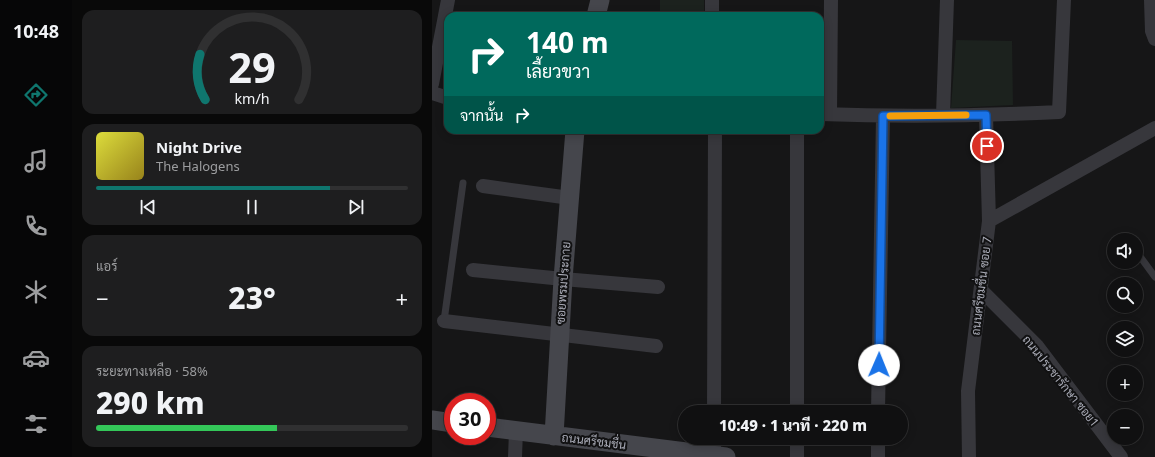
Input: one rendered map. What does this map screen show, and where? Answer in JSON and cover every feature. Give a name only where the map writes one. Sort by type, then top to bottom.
[{"type":"street","points":[[446,12],[448,0]]},
{"type":"street","points":[[597,12],[600,0]]},
{"type":"street","points":[[712,0],[712,12]]},
{"type":"street","points":[[832,0],[825,114],[883,116],[986,115],[1059,112],[1064,0]]},
{"type":"street","points":[[943,115],[947,0]]},
{"type":"street","points":[[1151,0],[1152,31],[1155,40]]},
{"type":"street","points":[[432,84],[444,21]]},
{"type":"street","points":[[432,94],[444,97]]},
{"type":"street","name":"ถนนศรีชมชื่น ซอย 7","points":[[969,457],[968,391],[989,221],[986,115]]},
{"type":"street","points":[[878,405],[883,116]]},
{"type":"street","points":[[989,221],[1155,128]]},
{"type":"street","name":"ซอยพรมประกาย","points":[[554,436],[563,280],[575,134]]},
{"type":"street","points":[[714,405],[715,134]]},
{"type":"street","points":[[797,134],[797,405]]},
{"type":"street","points":[[483,186],[570,198]]},
{"type":"street","points":[[473,270],[563,280],[658,287]]},
{"type":"street","name":"ถนนประชารักษา ซอย1","points":[[981,290],[1037,346],[1121,457]]},
{"type":"street","points":[[444,321],[656,346]]},
{"type":"street","points":[[432,420],[444,422]]},
{"type":"street","name":"ถนนศรีชมชื่น","points":[[496,428],[554,436],[621,451],[670,454],[718,450]]},
{"type":"street","points":[[514,457],[516,431]]},
{"type":"street","points":[[797,445],[797,457]]},
{"type":"street","points":[[878,445],[878,457]]},
{"type":"lane","points":[[444,321],[463,182]]},
{"type":"lane","points":[[1143,260],[1155,277]]},
{"type":"shaded area","points":[[660,0],[704,0],[704,12],[660,12]]},
{"type":"shaded area","points":[[956,40],[1012,41],[1013,105],[951,108]]},
{"type":"slow traffic","points":[[890,116],[966,115]]},
{"type":"route","points":[[879,365],[883,116],[986,115],[987,146]]}]
